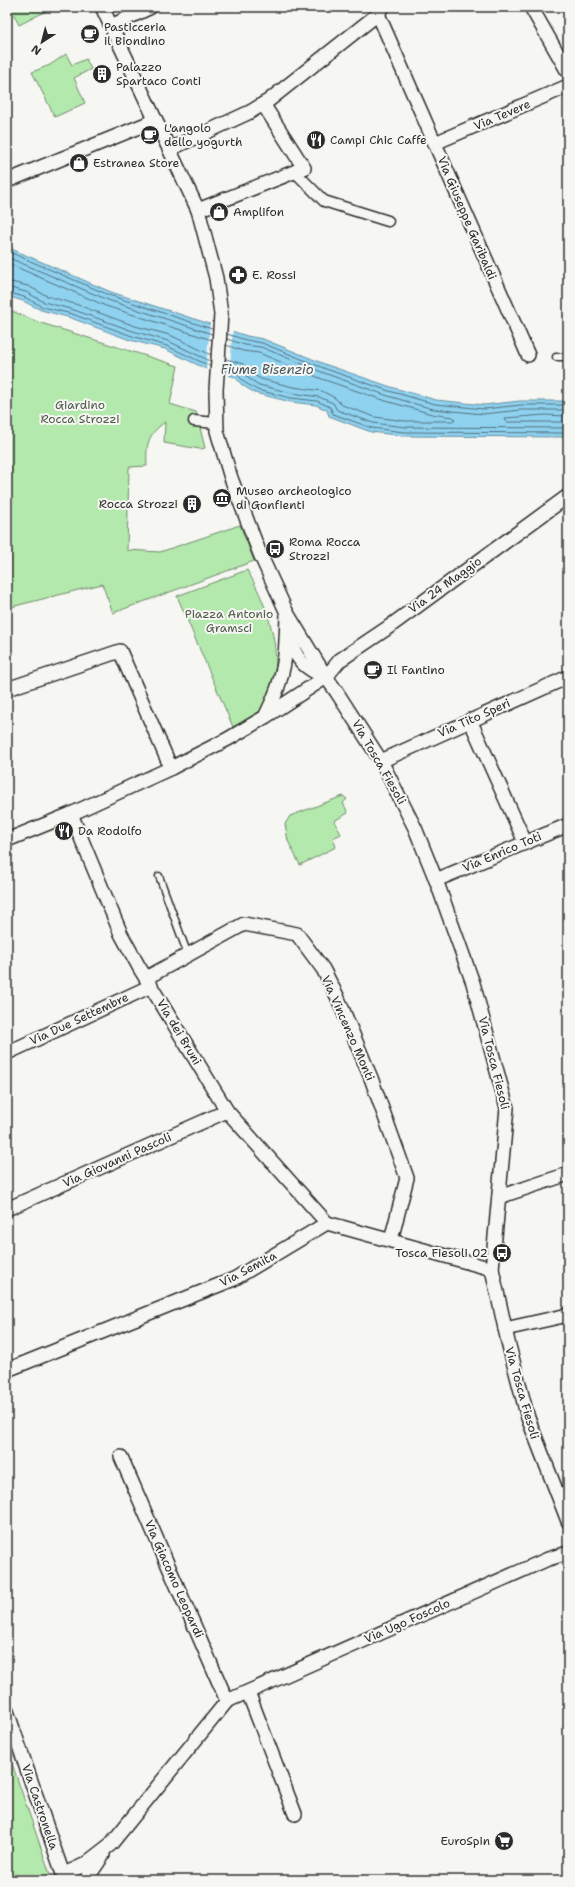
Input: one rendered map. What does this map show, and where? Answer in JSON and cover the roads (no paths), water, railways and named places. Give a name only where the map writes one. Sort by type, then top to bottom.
[{"type":"street","points":[[102,7],[198,210],[216,278],[221,314],[216,390],[216,423],[231,478],[264,565],[287,613],[291,639],[297,658],[306,668],[326,677]]},
{"type":"street","points":[[111,26],[151,7]]},
{"type":"street","points":[[531,7],[568,72]]},
{"type":"street","points":[[170,149],[250,112],[266,102],[380,10]]},
{"type":"street","name":"Via Giuseppe Garibaldi","points":[[380,10],[435,144],[528,355]]},
{"type":"street","name":"Via Tevere","points":[[435,144],[568,86]]},
{"type":"street","points":[[198,210],[304,168],[266,102]]},
{"type":"street","points":[[7,181],[156,120]]},
{"type":"street","points":[[295,172],[324,200],[388,221]]},
{"type":"street","points":[[194,421],[216,423]]},
{"type":"street","name":"Via 24 Maggio","points":[[326,677],[340,660],[386,629],[568,496]]},
{"type":"street","points":[[265,717],[279,687],[285,666],[287,613]]},
{"type":"street","points":[[7,689],[120,651],[171,768]]},
{"type":"street","points":[[7,840],[71,814],[171,768],[228,739],[326,677]]},
{"type":"street","name":"Via Tosca Fiesoli","points":[[326,677],[381,761],[415,828],[436,880],[473,982],[506,1100],[507,1118],[492,1269],[505,1329],[528,1418],[568,1521]]},
{"type":"street","name":"Via Tito Speri","points":[[381,761],[568,677]]},
{"type":"street","points":[[470,720],[525,842]]},
{"type":"street","name":"Via dei Bruni","points":[[71,814],[122,934],[149,982],[227,1111],[327,1223]]},
{"type":"street","name":"Via Enrico Toti","points":[[436,880],[568,825]]},
{"type":"street","name":"Via Vincenzo Monti","points":[[149,982],[188,955],[244,924],[297,934],[323,969],[337,996],[371,1078],[407,1178],[391,1240]]},
{"type":"street","name":"Via Due Settembre","points":[[7,1053],[149,982]]},
{"type":"street","name":"Via Giovanni Pascoli","points":[[7,1210],[227,1111]]},
{"type":"street","points":[[499,1197],[568,1174]]},
{"type":"street","points":[[327,1223],[492,1269]]},
{"type":"street","name":"Via Semita","points":[[7,1370],[234,1279],[327,1223]]},
{"type":"street","points":[[505,1329],[568,1315]]},
{"type":"street","name":"Via Giacomo Leopardi","points":[[121,1457],[227,1701]]},
{"type":"street","name":"Via Ugo Foscolo","points":[[86,1880],[111,1844],[227,1701],[548,1559],[568,1553]]},
{"type":"street","points":[[248,1692],[295,1814]]},
{"type":"street","name":"Via Castronella","points":[[7,1711],[65,1877]]},
{"type":"street","name":"Via Ugo Foscolo","points":[[65,1877],[84,1865],[111,1844]]},
{"type":"lane","points":[[556,357],[568,357]]},
{"type":"lane","points":[[159,876],[188,955]]},
{"type":"water","name":"Fiume Bisenzio","points":[[7,247],[111,292],[247,336],[263,339],[327,365],[391,387],[436,400],[484,405],[520,401],[568,401],[568,437],[404,436],[371,432],[329,416],[327,410],[316,405],[291,402],[255,393],[242,385],[235,377],[206,369],[165,349],[130,340],[71,318],[41,310],[23,301],[7,296]]},
{"type":"place","name":"Pasticceria il Biondino","points":[[90,34]]},
{"type":"place","name":"Palazzo Spartaco Conti","points":[[102,74]]},
{"type":"place","name":"L'angolo dello yogurth","points":[[150,135]]},
{"type":"place","name":"Campi Chic Caffe","points":[[316,140]]},
{"type":"place","name":"Estranea Store","points":[[79,163]]},
{"type":"place","name":"Amplifon","points":[[219,212]]},
{"type":"place","name":"E. Rossi","points":[[238,275]]},
{"type":"place","name":"Museo archeologico di Gonfienti","points":[[222,498]]},
{"type":"place","name":"Rocca Strozzi","points":[[192,504]]},
{"type":"place","name":"Roma Rocca Strozzi","points":[[275,549]]},
{"type":"place","name":"Il Fantino","points":[[373,670]]},
{"type":"place","name":"Da Rodolfo","points":[[64,831]]},
{"type":"place","name":"Tosca Fiesoli 02","points":[[502,1253]]},
{"type":"place","name":"EuroSpin","points":[[504,1841]]},
{"type":"park label","name":"Giardino Rocca Strozzi","points":[[80,412]]},
{"type":"park label","name":"Piazza Antonio Gramsci","points":[[229,621]]}]
